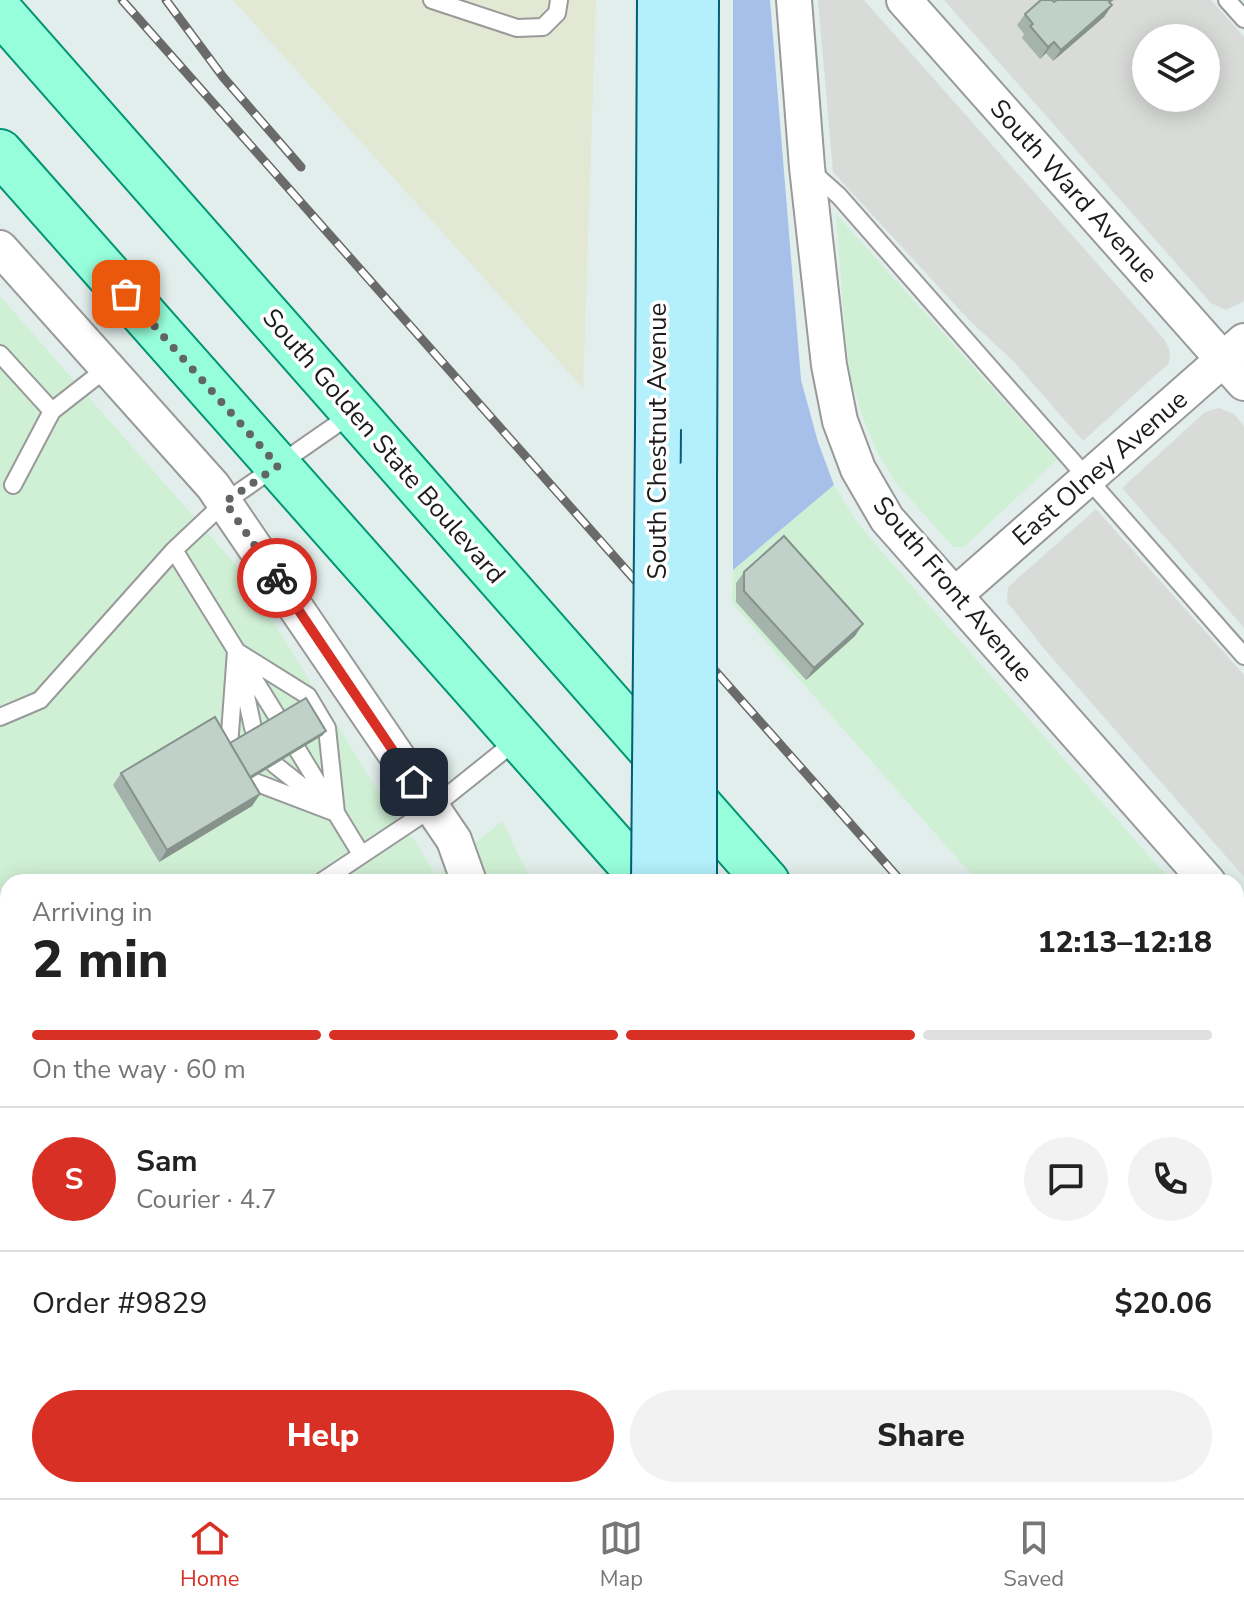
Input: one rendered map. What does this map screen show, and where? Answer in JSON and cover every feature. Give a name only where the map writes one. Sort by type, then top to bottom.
[{"type":"main road","name":"South Chestnut Avenue","points":[[654,874],[660,0]]},
{"type":"main road","name":"South Chestnut Avenue","points":[[694,874],[696,0]]},
{"type":"main road","name":"South Golden State Boulevard","points":[[0,11],[760,874]]},
{"type":"main road","points":[[0,152],[639,874]]},
{"type":"street","name":"South Front Avenue","points":[[794,0],[807,167],[829,365],[840,421],[858,469],[887,519],[1201,874]]},
{"type":"street","name":"South Ward Avenue","points":[[904,0],[1237,361]]},
{"type":"street","points":[[1,251],[225,502],[454,840],[466,874]]},
{"type":"street","name":"East Olney Avenue","points":[[955,595],[1087,479],[1237,361]]},
{"type":"lane","points":[[432,0],[517,28],[543,27],[557,13],[559,0]]},
{"type":"lane","points":[[1227,0],[1244,19]]},
{"type":"lane","points":[[807,167],[839,196],[1244,656]]},
{"type":"lane","points":[[0,354],[52,411]]},
{"type":"lane","points":[[13,485],[52,411],[107,368]]},
{"type":"lane","points":[[0,717],[40,700],[174,550],[225,502],[354,412]]},
{"type":"lane","points":[[174,550],[278,718]]},
{"type":"lane","points":[[236,651],[253,728]]},
{"type":"lane","points":[[229,747],[236,651]]},
{"type":"lane","points":[[236,651],[308,696],[327,728],[336,813]]},
{"type":"lane","points":[[332,874],[432,808],[519,739]]},
{"type":"lane","points":[[297,749],[361,854]]},
{"type":"lane","points":[[274,764],[336,813]]},
{"type":"lane","points":[[247,779],[336,813]]},
{"type":"shaded area","points":[[233,0],[596,0],[583,388]]},
{"type":"shaded area","points":[[733,0],[770,0],[801,380],[834,485],[733,570]]},
{"type":"shaded area","points":[[818,0],[864,0],[1165,340],[1170,352],[1169,363],[1083,441],[1014,362],[968,319],[833,172]]},
{"type":"shaded area","points":[[944,0],[1211,0],[1244,37],[1244,301],[1226,310],[1211,303]]},
{"type":"shaded area","points":[[836,214],[1057,460],[964,547],[953,547],[896,483],[876,450],[862,415],[851,378],[846,345]]},
{"type":"shaded area","points":[[0,296],[243,573],[391,812],[416,842],[435,874],[0,874]]},
{"type":"shaded area","points":[[1219,408],[1234,414],[1244,426],[1244,628],[1122,488],[1205,412]]},
{"type":"shaded area","points":[[834,485],[855,519],[883,553],[1165,874],[971,874],[732,603],[733,570]]},
{"type":"shaded area","points":[[1096,509],[1244,675],[1244,874],[1046,651],[1007,602],[1008,587]]},
{"type":"shaded area","points":[[502,821],[528,874],[438,874]]},
{"type":"building","points":[[1041,0],[1112,0],[1109,2],[1112,5],[1061,50],[1054,42],[1048,47],[1030,26],[1033,24],[1025,14]]},
{"type":"building","points":[[784,536],[863,624],[814,668],[744,591],[744,572]]},
{"type":"building","points":[[306,698],[326,731],[250,777],[230,743]]},
{"type":"building","points":[[215,717],[260,794],[167,850],[121,773]]},
{"type":"railway","points":[[122,0],[895,874]]},
{"type":"railway","points":[[166,0],[223,77],[301,167]]},
{"type":"way so far","points":[[126,294],[278,466],[225,502],[277,578]]},
{"type":"route","points":[[277,578],[414,782]]}]
